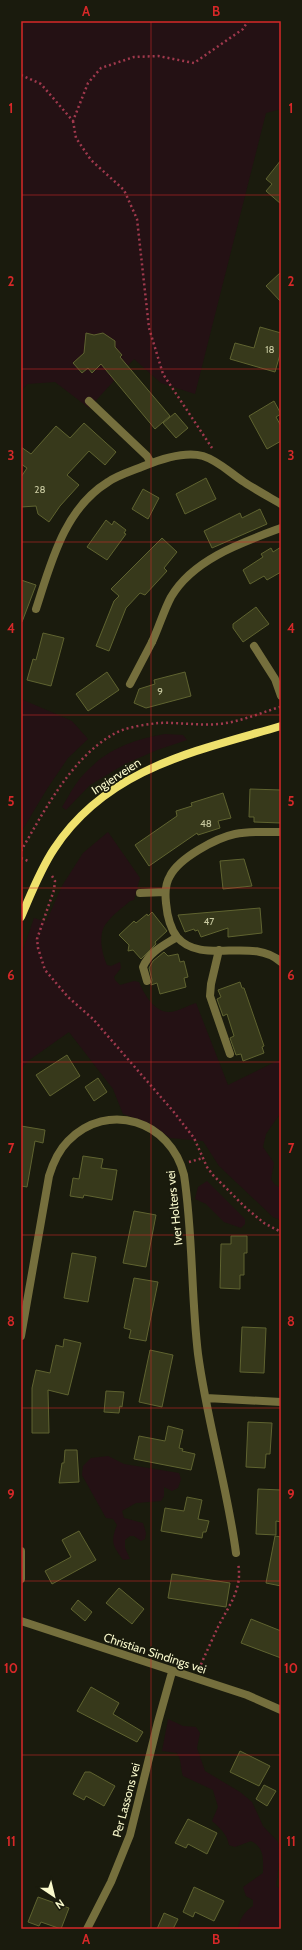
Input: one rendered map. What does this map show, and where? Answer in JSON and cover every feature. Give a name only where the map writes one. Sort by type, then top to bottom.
[{"type":"main road","name":"Ingierveien","points":[[21,917],[44,867],[55,848],[86,812],[102,798],[144,770],[202,750],[281,726]]},
{"type":"street","points":[[89,401],[147,456],[151,463]]},
{"type":"street","points":[[36,609],[51,562],[70,519],[90,495],[108,482],[151,463],[182,455],[202,456],[217,462],[244,483],[281,504]]},
{"type":"street","points":[[130,684],[152,642],[172,596],[195,571],[206,562],[239,543],[281,528]]},
{"type":"street","points":[[254,646],[275,679],[281,696]]},
{"type":"street","points":[[281,832],[246,832],[230,835],[215,841],[175,869],[168,880],[165,892],[167,913],[172,928],[177,937],[188,946],[193,948],[260,952],[274,956],[281,962]]},
{"type":"street","points":[[140,893],[165,892]]},
{"type":"street","points":[[147,981],[143,967],[147,959],[163,945],[177,937]]},
{"type":"street","points":[[219,950],[211,984],[210,996],[230,1054]]},
{"type":"street","name":"Iver Holters vei","points":[[21,1336],[49,1176],[60,1152],[76,1134],[95,1123],[113,1120],[141,1124],[157,1133],[178,1155],[184,1175],[195,1326],[206,1398],[229,1502],[236,1554]]},
{"type":"street","points":[[206,1398],[281,1402]]},
{"type":"street","points":[[21,1551],[21,1579]]},
{"type":"street","name":"Christian Sindings vei","points":[[21,1621],[172,1672],[247,1695],[281,1710]]},
{"type":"street","name":"Per Lassons vei","points":[[88,1929],[114,1877],[130,1835],[172,1672]]},
{"type":"path","points":[[73,121],[88,83],[101,68],[134,56],[158,56],[194,63],[243,29],[248,21]]},
{"type":"path","points":[[21,75],[41,84],[73,121],[76,138],[91,160],[124,190],[137,219],[149,328],[163,374],[213,448],[217,462]]},
{"type":"path","points":[[21,851],[46,807],[76,766],[100,742],[113,734],[128,729],[159,723],[220,724],[281,707]]},
{"type":"path","points":[[21,858],[28,861]]},
{"type":"path","points":[[52,876],[55,881],[54,890],[37,939],[39,953],[45,970],[68,997],[93,1019],[173,1110],[194,1138],[207,1167],[220,1183],[264,1223],[281,1232]]},
{"type":"path","points":[[195,1679],[218,1627],[233,1602],[239,1577],[236,1554]]},
{"type":"shaded area","points":[[21,21],[281,21],[281,109],[266,113],[195,394],[161,383],[134,359],[89,408],[55,382],[27,384],[21,391]]},
{"type":"shaded area","points":[[21,699],[72,721],[88,739],[68,758],[21,832]]},
{"type":"shaded area","points":[[165,734],[183,735],[187,740],[157,750],[125,764],[90,785],[66,810],[62,807],[75,785],[93,765],[102,758],[131,743]]},
{"type":"shaded area","points":[[108,832],[140,878],[134,900],[130,901],[110,918],[103,929],[101,940],[102,950],[107,965],[111,966],[120,962],[121,968],[114,977],[115,980],[120,985],[134,981],[139,982],[150,1002],[154,1006],[164,1011],[176,1011],[196,1003],[228,1085],[281,1059],[281,1112],[266,1134],[263,1147],[274,1163],[271,1179],[275,1185],[279,1187],[281,1185],[281,1220],[273,1217],[219,1166],[203,1141],[170,1138],[151,1124],[123,1114],[113,1089],[69,1032],[28,1061],[21,1069],[21,956],[34,918],[46,922],[62,886],[83,853]]},
{"type":"shaded area","points":[[207,1181],[245,1219],[245,1224],[241,1228],[224,1222],[206,1204],[195,1199],[198,1187]]},
{"type":"shaded area","points":[[108,1456],[124,1464],[179,1473],[181,1479],[178,1488],[172,1491],[164,1487],[164,1496],[161,1501],[136,1503],[122,1511],[124,1518],[143,1523],[146,1533],[145,1539],[141,1541],[134,1536],[130,1536],[125,1540],[125,1548],[130,1559],[123,1560],[117,1551],[113,1540],[117,1525],[113,1519],[106,1518],[82,1475],[83,1466],[91,1458]]},
{"type":"shaded area","points":[[168,1719],[183,1726],[196,1727],[200,1733],[197,1748],[205,1771],[240,1792],[252,1802],[263,1826],[278,1842],[280,1855],[276,1886],[281,1890],[281,1929],[238,1929],[243,1916],[247,1910],[253,1906],[253,1900],[246,1896],[243,1887],[263,1873],[261,1851],[256,1844],[251,1841],[235,1847],[229,1845],[225,1834],[212,1821],[218,1807],[213,1790],[183,1776],[180,1759],[177,1753],[162,1751]]},
{"type":"building","points":[[281,160],[281,204],[266,191],[272,184],[266,179]]},
{"type":"building","points":[[281,272],[281,302],[266,286]]},
{"type":"building","points":[[260,327],[281,333],[281,351],[275,372],[230,359],[235,343],[254,348]]},
{"type":"building","points":[[86,333],[94,335],[103,333],[115,341],[115,347],[122,355],[120,357],[170,416],[155,429],[101,364],[92,373],[88,368],[82,373],[73,363],[84,353]]},
{"type":"building","points":[[274,401],[281,414],[276,417],[281,426],[281,441],[267,449],[249,416]]},
{"type":"building","points":[[175,413],[188,428],[176,438],[163,423]]},
{"type":"building","points":[[84,423],[116,452],[105,465],[89,451],[67,475],[79,485],[60,506],[49,522],[38,514],[36,506],[21,507],[21,477],[27,468],[21,464],[21,447],[31,454],[56,426],[70,438]]},
{"type":"building","points":[[206,478],[216,499],[185,514],[176,494]]},
{"type":"building","points":[[143,489],[159,498],[148,519],[132,509]]},
{"type":"building","points":[[260,509],[267,524],[212,548],[204,531],[240,513],[242,518]]},
{"type":"building","points":[[106,520],[112,525],[114,521],[126,530],[124,533],[126,534],[107,560],[87,547]]},
{"type":"building","points":[[162,538],[177,552],[164,568],[167,571],[145,595],[140,593],[126,608],[109,651],[96,646],[114,601],[119,596],[111,589]]},
{"type":"building","points":[[281,547],[281,572],[267,580],[264,576],[250,584],[243,570],[263,557],[261,554],[271,548],[273,552]]},
{"type":"building","points":[[21,580],[36,585],[22,622],[21,621]]},
{"type":"building","points":[[256,607],[269,624],[243,642],[233,628],[233,624]]},
{"type":"building","points":[[43,633],[64,638],[51,686],[27,680],[33,659],[36,660]]},
{"type":"building","points":[[107,672],[119,690],[88,711],[76,694]]},
{"type":"building","points":[[185,672],[191,696],[146,708],[134,703],[139,689],[155,684],[154,680]]},
{"type":"building","points":[[250,789],[281,790],[281,823],[254,822],[254,817],[249,817]]},
{"type":"building","points":[[223,793],[231,818],[218,821],[220,828],[198,835],[197,833],[149,866],[135,845],[177,816],[176,811],[192,806],[191,803]]},
{"type":"building","points":[[244,859],[252,886],[223,889],[220,861]]},
{"type":"building","points":[[260,908],[262,933],[228,937],[228,928],[201,937],[198,930],[195,931],[194,929],[185,932],[178,915]]},
{"type":"building","points":[[152,912],[167,931],[155,942],[156,944],[141,959],[133,950],[128,951],[129,945],[119,935],[134,921],[136,923]]},
{"type":"building","points":[[164,952],[168,956],[178,954],[180,962],[184,961],[188,977],[184,978],[186,987],[160,994],[157,983],[151,985],[152,980],[149,968],[153,961]]},
{"type":"building","points":[[240,982],[242,988],[244,988],[264,1046],[262,1047],[264,1053],[243,1061],[241,1054],[236,1055],[230,1038],[234,1036],[227,1014],[223,1016],[217,999],[221,997],[218,990]]},
{"type":"building","points":[[67,1055],[80,1076],[50,1096],[36,1075]]},
{"type":"building","points":[[98,1078],[107,1092],[94,1101],[85,1087]]},
{"type":"building","points":[[21,1126],[45,1130],[43,1143],[35,1141],[27,1187],[21,1186]]},
{"type":"building","points":[[83,1156],[103,1159],[101,1168],[117,1170],[112,1200],[84,1195],[83,1198],[70,1196],[73,1178],[79,1179]]},
{"type":"building","points":[[134,1211],[156,1215],[146,1267],[123,1263]]},
{"type":"building","points":[[231,1236],[247,1236],[247,1253],[244,1253],[244,1275],[240,1275],[240,1289],[220,1288],[221,1244],[231,1244]]},
{"type":"building","points":[[72,1253],[96,1257],[88,1302],[64,1298]]},
{"type":"building","points":[[134,1278],[158,1282],[146,1341],[129,1338],[131,1330],[124,1328]]},
{"type":"building","points":[[242,1327],[266,1328],[264,1373],[240,1372]]},
{"type":"building","points":[[64,1339],[81,1343],[68,1395],[48,1390],[49,1433],[32,1433],[32,1388],[36,1370],[50,1373],[56,1345],[63,1347]]},
{"type":"building","points":[[150,1350],[173,1355],[162,1407],[139,1402]]},
{"type":"building","points":[[106,1391],[124,1392],[122,1407],[120,1406],[119,1413],[104,1412]]},
{"type":"building","points":[[248,1422],[272,1423],[270,1454],[266,1454],[265,1468],[246,1467]]},
{"type":"building","points":[[168,1426],[183,1430],[179,1448],[183,1449],[182,1451],[195,1454],[191,1470],[134,1459],[139,1436],[165,1441]]},
{"type":"building","points":[[65,1450],[77,1450],[79,1482],[59,1483],[62,1463],[64,1463]]},
{"type":"building","points":[[258,1489],[281,1490],[281,1522],[276,1521],[276,1535],[256,1534]]},
{"type":"building","points":[[187,1497],[202,1500],[198,1519],[209,1521],[206,1532],[203,1532],[202,1538],[161,1531],[165,1508],[184,1511]]},
{"type":"building","points":[[79,1531],[96,1560],[52,1584],[45,1571],[71,1557],[62,1540]]},
{"type":"building","points":[[275,1536],[281,1537],[281,1586],[266,1583]]},
{"type":"building","points":[[172,1574],[230,1583],[226,1607],[168,1598]]},
{"type":"building","points":[[119,1588],[144,1609],[132,1624],[106,1603]]},
{"type":"building","points":[[78,1600],[92,1612],[85,1621],[71,1609]]},
{"type":"building","points":[[251,1619],[281,1631],[281,1658],[241,1643]]},
{"type":"building","points":[[91,1687],[119,1703],[113,1714],[143,1732],[137,1742],[77,1711]]},
{"type":"building","points":[[240,1751],[270,1766],[259,1786],[230,1772]]},
{"type":"building","points":[[85,1772],[90,1772],[115,1786],[104,1806],[86,1796],[84,1800],[73,1794]]},
{"type":"building","points":[[264,1785],[276,1791],[267,1806],[256,1799]]},
{"type":"building","points":[[188,1819],[217,1833],[207,1854],[188,1844],[186,1848],[175,1843]]},
{"type":"building","points":[[194,1887],[224,1901],[214,1921],[195,1912],[193,1917],[183,1912]]},
{"type":"building","points":[[38,1897],[69,1908],[61,1929],[41,1922],[39,1926],[28,1922]]},
{"type":"building","points":[[164,1913],[178,1919],[173,1929],[157,1929]]}]
